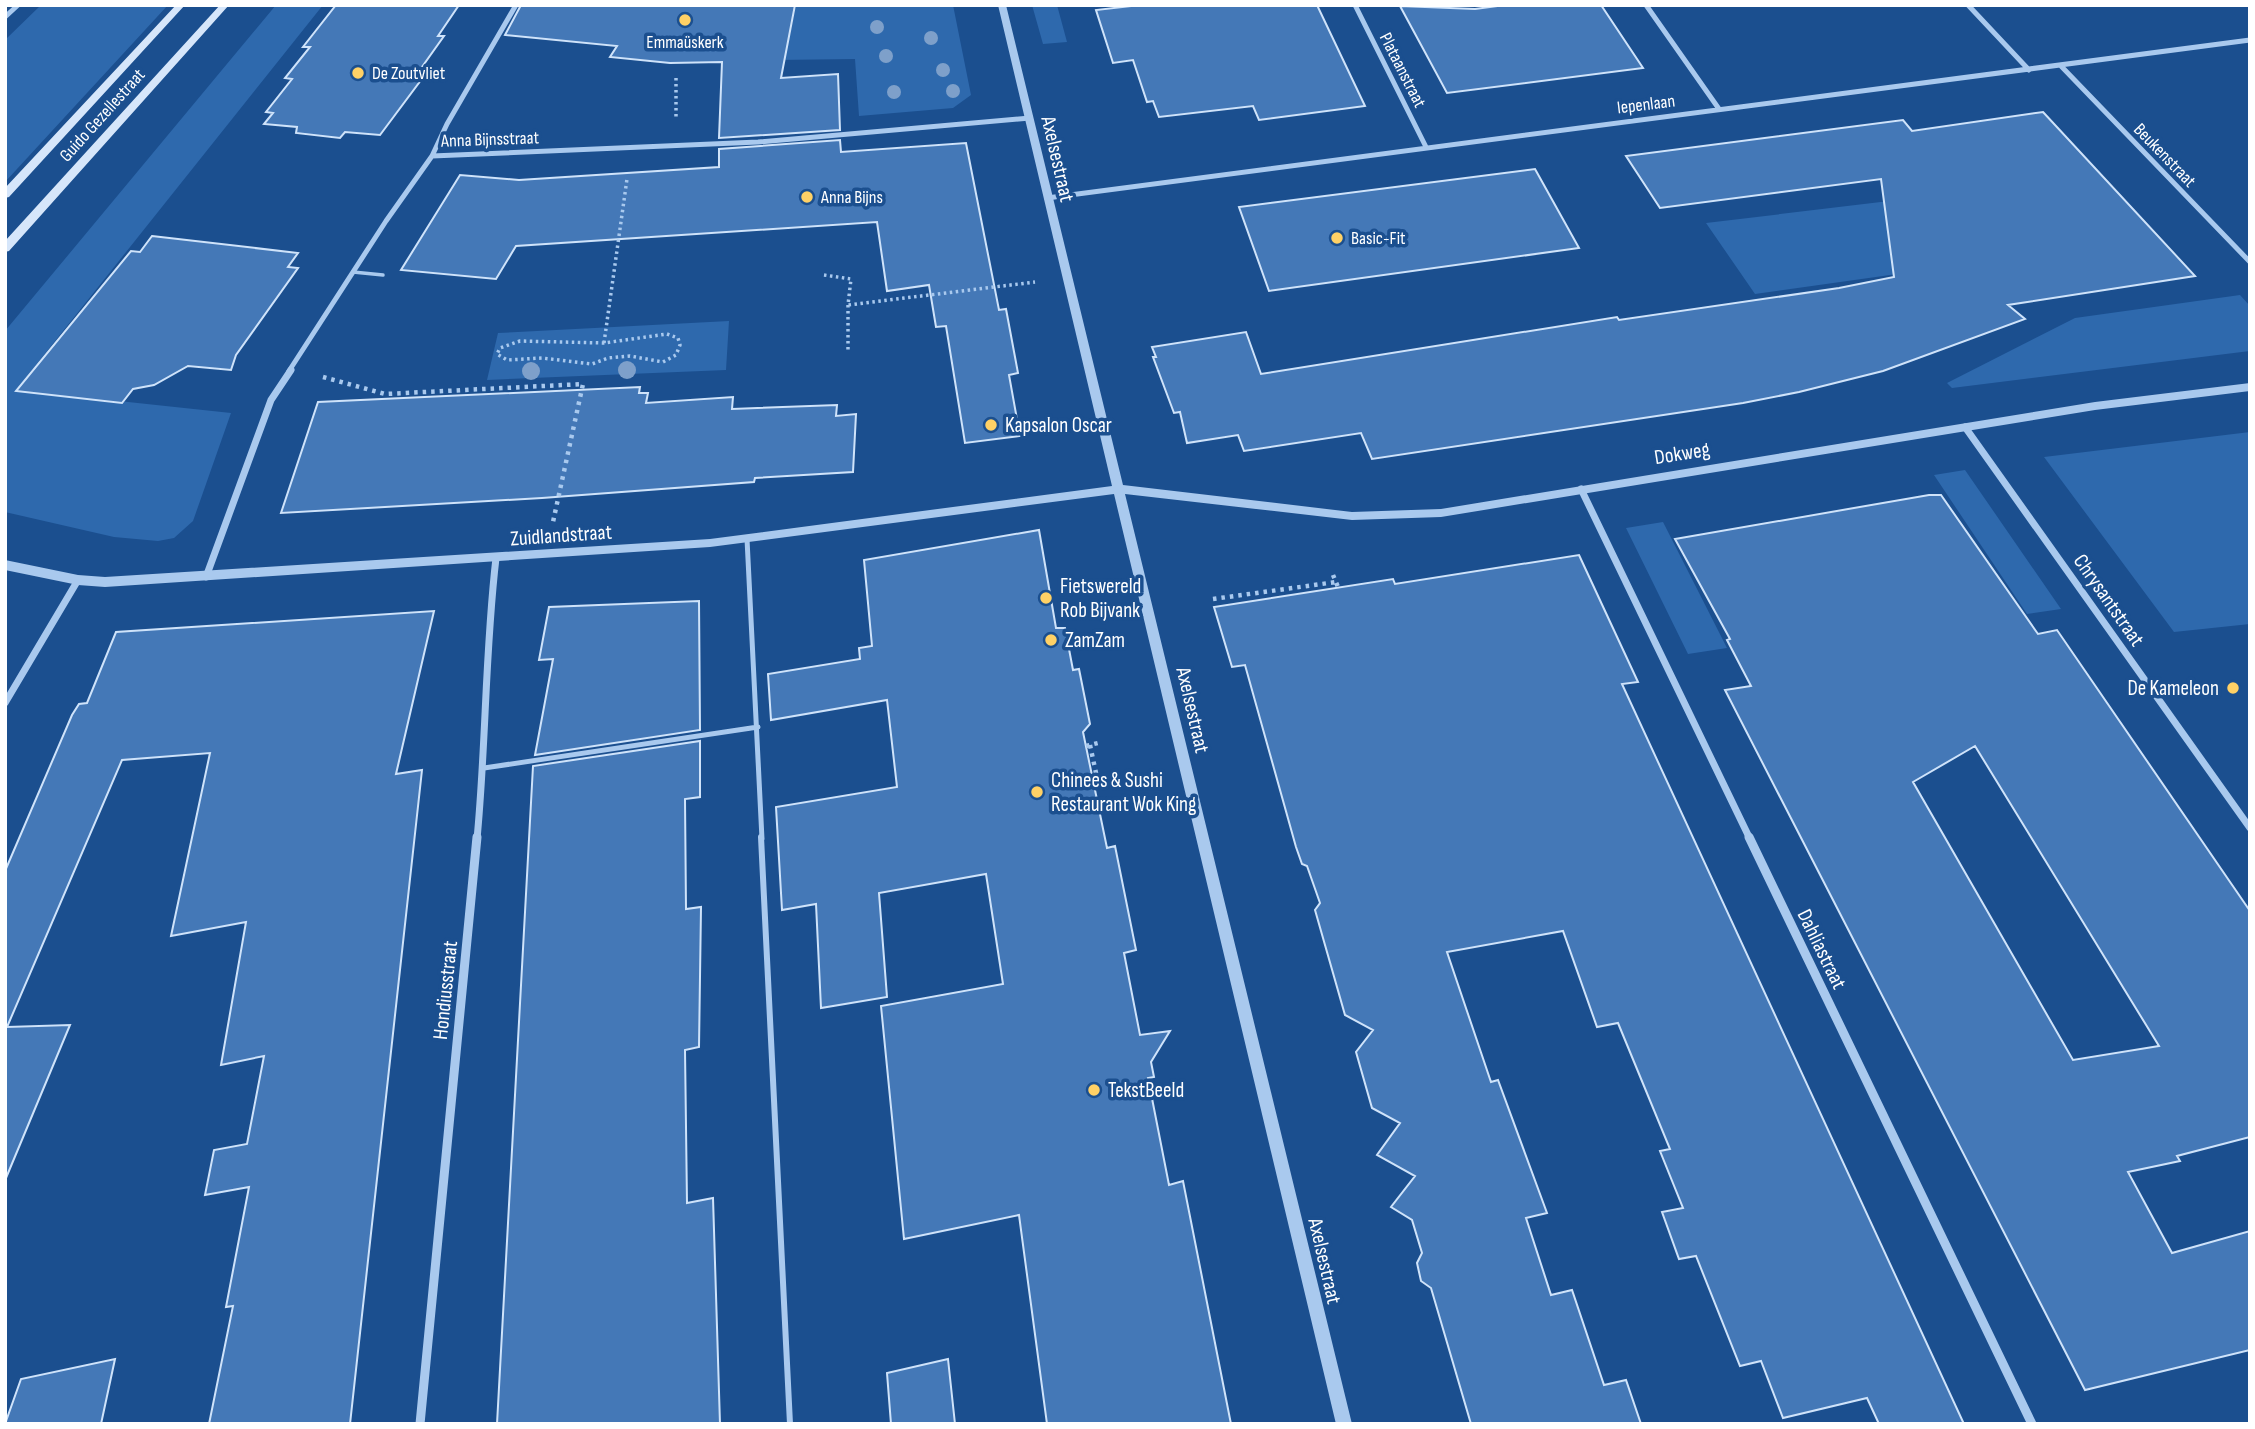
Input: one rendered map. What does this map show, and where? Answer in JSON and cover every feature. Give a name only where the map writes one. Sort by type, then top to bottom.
[{"type":"main road","name":"Guido Gezellestraat","points":[[5,195],[181,5]]},
{"type":"main road","name":"Guido Gezellestraat","points":[[5,248],[225,5]]},
{"type":"street","points":[[5,17],[18,5]]},
{"type":"street","points":[[432,156],[447,124],[516,5]]},
{"type":"street","name":"Axelsestraat","points":[[1002,5],[1344,1424]]},
{"type":"street","name":"Plataanstraat","points":[[1355,5],[1426,147]]},
{"type":"street","points":[[1646,5],[1719,109]]},
{"type":"street","points":[[1968,5],[2029,69]]},
{"type":"street","name":"Iepenlaan","points":[[1047,198],[2250,40]]},
{"type":"street","name":"Beukenstraat","points":[[2061,66],[2250,262]]},
{"type":"street","name":"Anna Bijnsstraat","points":[[206,577],[271,400],[432,156],[758,142],[1030,118]]},
{"type":"street","name":"Dokweg","points":[[1119,489],[1352,516],[1441,513],[1965,426],[2095,406],[2250,387]]},
{"type":"street","name":"Chrysantstraat","points":[[1965,426],[2250,828]]},
{"type":"street","name":"Zuidlandstraat","points":[[5,565],[78,580],[105,582],[545,555],[747,539],[1119,489]]},
{"type":"street","name":"Dahliastraat","points":[[1581,489],[2032,1424]]},
{"type":"street","name":"Hondiusstraat","points":[[420,1424],[484,768],[491,607],[496,558]]},
{"type":"street","points":[[5,703],[78,580]]},
{"type":"lane","points":[[353,272],[383,275]]},
{"type":"lane","points":[[747,539],[790,1424]]},
{"type":"lane","points":[[484,768],[758,727]]},
{"type":"path","points":[[604,343],[627,178]]},
{"type":"path","points":[[824,275],[851,279],[848,351]]},
{"type":"path","points":[[848,305],[1012,285]]},
{"type":"path","points":[[667,334],[678,338],[680,345],[676,355],[663,362],[630,356],[608,358],[592,364],[542,358],[516,361],[507,360],[498,354],[500,348],[520,341],[604,343],[667,334]]},
{"type":"path","points":[[292,368],[385,394],[583,384],[545,555]]},
{"type":"path","points":[[1213,599],[1337,584],[1333,575]]},
{"type":"path","points":[[1098,743],[1088,745],[1099,787]]},
{"type":"shaded area","points":[[41,5],[168,5],[5,182],[5,40]]},
{"type":"shaded area","points":[[276,5],[323,5],[16,390],[231,413],[193,521],[174,538],[158,541],[114,537],[5,512],[5,331]]},
{"type":"shaded area","points":[[796,5],[953,5],[971,95],[953,108],[859,116],[855,59],[776,60],[760,36],[790,35]]},
{"type":"shaded area","points":[[1032,5],[1057,5],[1067,42],[1043,44]]},
{"type":"shaded area","points":[[1973,191],[2018,257],[1755,294],[1706,223]]},
{"type":"shaded area","points":[[2240,295],[2250,306],[2250,351],[1952,388],[1947,383],[2075,318]]},
{"type":"shaded area","points":[[729,321],[726,370],[487,380],[498,333]]},
{"type":"shaded area","points":[[2250,432],[2250,624],[2174,632],[2044,457]]},
{"type":"shaded area","points":[[1965,470],[2061,609],[2027,614],[1934,475]]},
{"type":"shaded area","points":[[1663,522],[1727,648],[1688,654],[1626,528]]},
{"type":"building","name":"De Zoutvliet","points":[[336,5],[459,5],[438,36],[444,36],[422,67],[430,68],[380,135],[345,132],[340,138],[296,133],[297,127],[264,124],[273,113],[266,112],[292,79],[285,78],[310,47],[303,47]]},
{"type":"building","points":[[521,5],[795,5],[781,78],[838,74],[840,130],[719,138],[722,62],[670,63],[610,57],[617,46],[505,35]]},
{"type":"building","points":[[1140,5],[1317,5],[1365,106],[1259,120],[1253,106],[1159,117],[1153,101],[1147,102],[1133,60],[1113,63],[1096,10]]},
{"type":"building","points":[[1505,5],[1601,5],[1643,68],[1447,93],[1400,6],[1475,9]]},
{"type":"building","points":[[2043,112],[2195,276],[2008,305],[2025,319],[1883,371],[1799,392],[1743,403],[1372,459],[1361,433],[1244,451],[1238,435],[1187,443],[1180,412],[1174,413],[1153,357],[1156,357],[1152,347],[1246,332],[1261,374],[1617,317],[1619,320],[1839,288],[1894,277],[1881,179],[1660,208],[1626,156],[1903,120],[1912,131]]},
{"type":"building","points":[[840,140],[841,152],[966,143],[999,310],[1006,309],[1018,373],[1009,375],[1020,436],[965,443],[946,326],[936,327],[929,285],[887,291],[877,222],[516,246],[496,279],[401,270],[460,175],[519,180],[719,167],[719,149]]},
{"type":"building","points":[[1535,169],[1579,248],[1269,291],[1239,207]]},
{"type":"building","points":[[152,236],[298,253],[288,267],[298,268],[236,355],[231,370],[188,366],[154,385],[133,389],[122,403],[16,391],[131,251],[140,252]]},
{"type":"building","points":[[640,387],[639,393],[648,393],[646,403],[733,397],[732,409],[837,405],[836,416],[856,414],[853,472],[755,478],[754,482],[542,498],[281,513],[318,402]]},
{"type":"building","points":[[1941,495],[2038,634],[2057,630],[2250,911],[2250,1137],[2177,1156],[2180,1161],[2128,1172],[2172,1253],[2250,1231],[2250,1350],[2085,1390],[1725,690],[1751,686],[1727,640],[1730,639],[1675,539]],"holes":[[[1975,746],[2159,1046],[2073,1060],[1913,782]]]},
{"type":"building","points":[[1039,530],[1056,628],[1065,628],[1073,670],[1079,669],[1090,724],[1083,732],[1107,848],[1115,846],[1136,950],[1124,953],[1140,1035],[1170,1031],[1151,1062],[1154,1077],[1148,1078],[1169,1185],[1183,1181],[1231,1424],[1047,1424],[1019,1215],[904,1239],[881,1006],[1003,984],[986,874],[879,893],[887,997],[821,1008],[816,904],[782,910],[776,807],[897,787],[887,700],[771,720],[768,674],[860,659],[859,648],[872,646],[864,560]]},
{"type":"building","points":[[1579,555],[1638,682],[1622,684],[1964,1424],[1879,1424],[1867,1398],[1783,1418],[1761,1361],[1740,1366],[1696,1256],[1679,1259],[1662,1212],[1683,1208],[1660,1151],[1670,1149],[1618,1023],[1597,1027],[1563,931],[1447,952],[1491,1082],[1498,1080],[1547,1213],[1526,1218],[1551,1295],[1572,1290],[1604,1385],[1626,1380],[1641,1424],[1471,1424],[1431,1288],[1421,1281],[1417,1263],[1422,1253],[1412,1220],[1391,1207],[1415,1176],[1377,1155],[1400,1123],[1372,1108],[1356,1052],[1373,1030],[1345,1015],[1315,910],[1320,903],[1307,866],[1302,864],[1296,847],[1245,665],[1232,667],[1214,607],[1393,579],[1395,584]]},
{"type":"building","points":[[699,601],[700,730],[535,755],[553,659],[539,660],[549,607]]},
{"type":"building","points":[[434,611],[396,774],[422,770],[350,1424],[209,1424],[233,1306],[226,1307],[249,1187],[205,1195],[214,1150],[247,1144],[264,1056],[221,1065],[246,922],[171,936],[210,753],[122,760],[7,1027],[70,1025],[6,1178],[5,871],[72,715],[79,704],[87,703],[116,632]]},
{"type":"building","points":[[700,741],[700,797],[685,799],[686,909],[701,907],[699,1047],[685,1050],[687,1203],[713,1198],[720,1424],[497,1424],[533,766]]},
{"type":"building","points":[[115,1359],[101,1424],[5,1424],[21,1379]]},
{"type":"building","points":[[948,1359],[955,1424],[891,1424],[887,1373]]},
{"type":"place","name":"Emmaüskerk","points":[[685,20]]},
{"type":"place","name":"De Zoutvliet","points":[[358,73]]},
{"type":"place","name":"Anna Bijns","points":[[807,197]]},
{"type":"place","name":"Basic-Fit","points":[[1337,238]]},
{"type":"place","name":"Kapsalon Oscar","points":[[991,425]]},
{"type":"place","name":"Fietswereld Rob Bijvank","points":[[1046,598]]},
{"type":"place","name":"ZamZam","points":[[1051,640]]},
{"type":"place","name":"De Kameleon","points":[[2233,688]]},
{"type":"place","name":"Chinees & Sushi Restaurant Wok King","points":[[1037,792]]},
{"type":"place","name":"TekstBeeld","points":[[1094,1090]]}]
